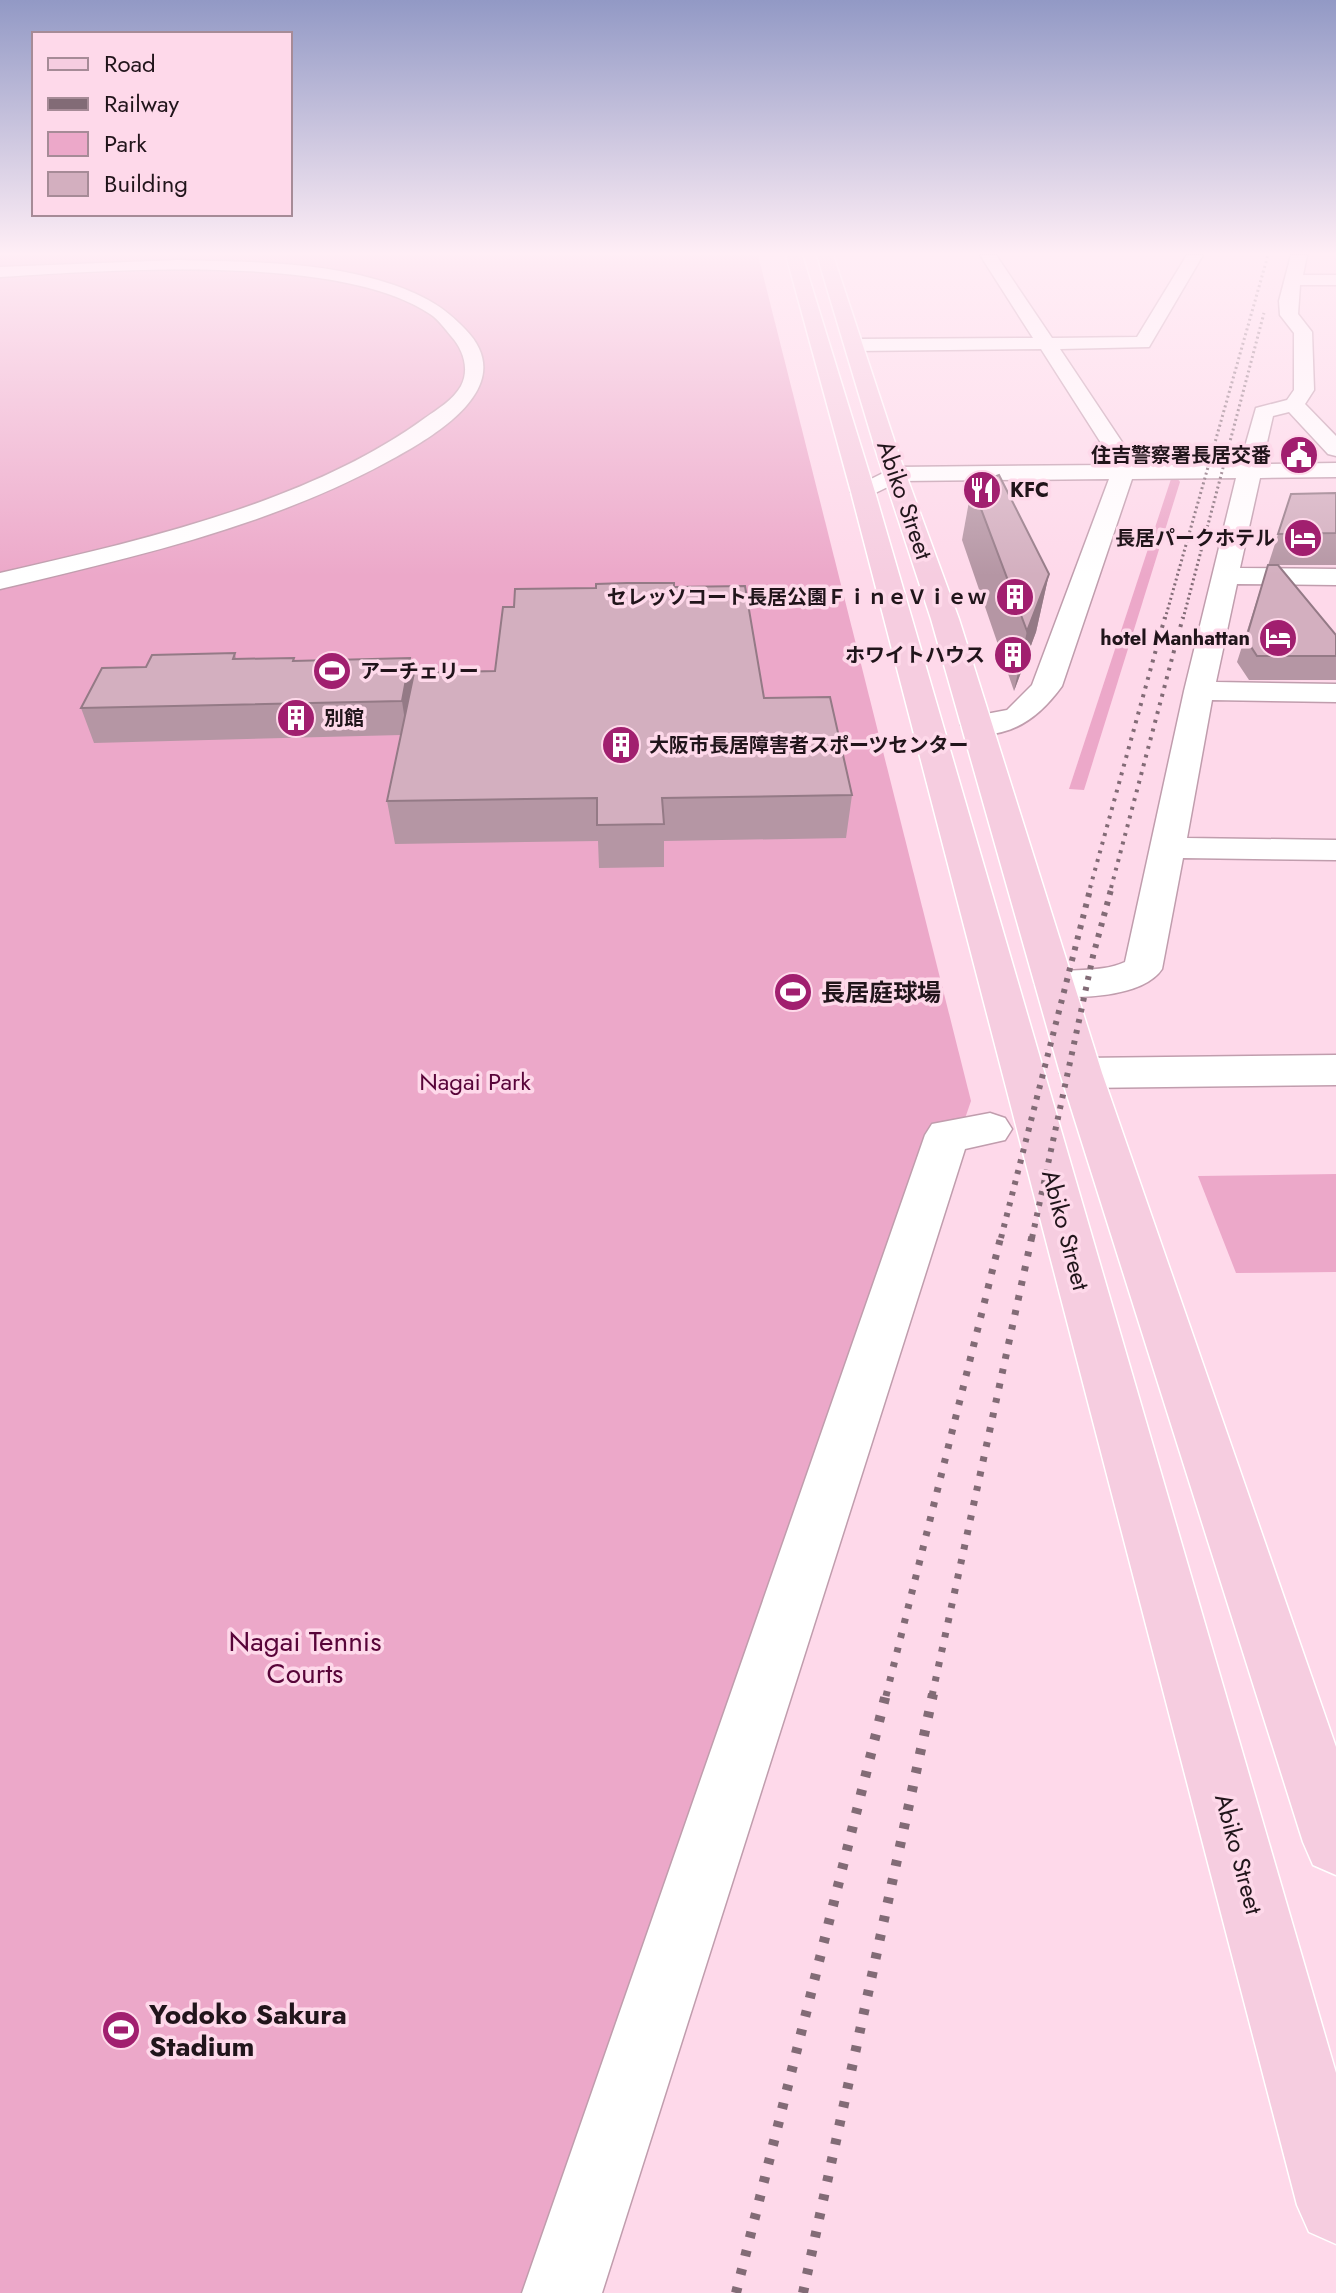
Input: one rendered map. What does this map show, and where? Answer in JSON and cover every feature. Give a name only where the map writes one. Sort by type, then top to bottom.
[{"type":"main road","name":"Abiko Street","points":[[834,362],[879,483],[945,619],[1081,1073],[1336,1842]]},
{"type":"main road","name":"Abiko Street","points":[[857,362],[879,483],[1336,2205]]},
{"type":"street","points":[[0,581],[197,529],[348,473],[412,438],[452,408],[474,380],[474,362]]},
{"type":"street","points":[[976,725],[1014,719],[1032,707],[1047,686],[1120,484],[1121,457],[1058,362]]},
{"type":"street","points":[[1304,362],[1306,395],[1336,449]]},
{"type":"street","points":[[1054,984],[1113,982],[1143,969],[1199,691],[1246,479],[1252,471],[1263,412],[1306,395]]},
{"type":"street","points":[[879,483],[1122,471],[1336,470]]},
{"type":"street","points":[[1225,576],[1336,577]]},
{"type":"street","points":[[1199,691],[1336,693]]},
{"type":"street","points":[[1167,846],[1201,850],[1336,850]]},
{"type":"street","points":[[1081,1073],[1336,1070]]},
{"type":"street","points":[[562,2293],[947,1135],[990,1129]]},
{"type":"green space","name":"Nagai Park","points":[[0,362],[785,362],[971,1101],[561,2293],[0,2293]]},
{"type":"green space","points":[[1177,478],[1180,482],[1084,790],[1069,789],[1171,479]]},
{"type":"green space","points":[[1336,1174],[1336,1272],[1236,1273],[1198,1176]]},
{"type":"building","points":[[999,475],[1049,574],[1027,631],[972,485]]},
{"type":"building","points":[[1336,493],[1336,533],[1278,534],[1291,494]]},
{"type":"building","points":[[1268,565],[1278,565],[1336,635],[1336,656],[1257,656],[1246,639]]},
{"type":"building","name":"大阪市長居障害者スポーツセンター","points":[[674,583],[674,587],[745,586],[764,698],[830,697],[852,795],[662,798],[664,824],[597,825],[597,798],[387,801],[414,673],[495,671],[503,607],[514,607],[515,589],[596,588],[596,584]]},
{"type":"building","points":[[235,653],[233,659],[294,658],[293,661],[410,658],[402,701],[81,708],[102,668],[146,667],[152,655]]},
{"type":"railway","points":[[1165,619],[1238,362]]},
{"type":"railway","points":[[1183,619],[1251,362]]},
{"type":"railway","points":[[1090,888],[1165,617]]},
{"type":"railway","points":[[1111,888],[1183,617]]},
{"type":"railway","points":[[1001,1238],[1091,886]]},
{"type":"railway","points":[[1032,1238],[1093,956],[1112,886]]},
{"type":"railway","points":[[886,1696],[1001,1236]]},
{"type":"railway","points":[[932,1696],[1032,1236]]},
{"type":"railway","points":[[736,2293],[886,1694]]},
{"type":"railway","points":[[803,2293],[933,1694]]},
{"type":"place","name":"住吉警察署長居交番","points":[[1299,455]]},
{"type":"place","name":"KFC","points":[[982,490]]},
{"type":"place","name":"長居パークホテル","points":[[1303,538]]},
{"type":"place","name":"セレッソコート長居公園ＦｉｎｅＶｉｅｗ","points":[[1015,597]]},
{"type":"place","name":"hotel Manhattan","points":[[1278,638]]},
{"type":"place","name":"ホワイトハウス","points":[[1013,655]]},
{"type":"place","name":"アーチェリー","points":[[332,671]]},
{"type":"place","name":"別館","points":[[296,718]]},
{"type":"place","name":"大阪市長居障害者スポーツセンター","points":[[621,745]]},
{"type":"place","name":"長居庭球場","points":[[793,992]]},
{"type":"place","name":"Yodoko Sakura Stadium","points":[[121,2030]]},
{"type":"park label","name":"Nagai Tennis Courts","points":[[305,1657]]}]
